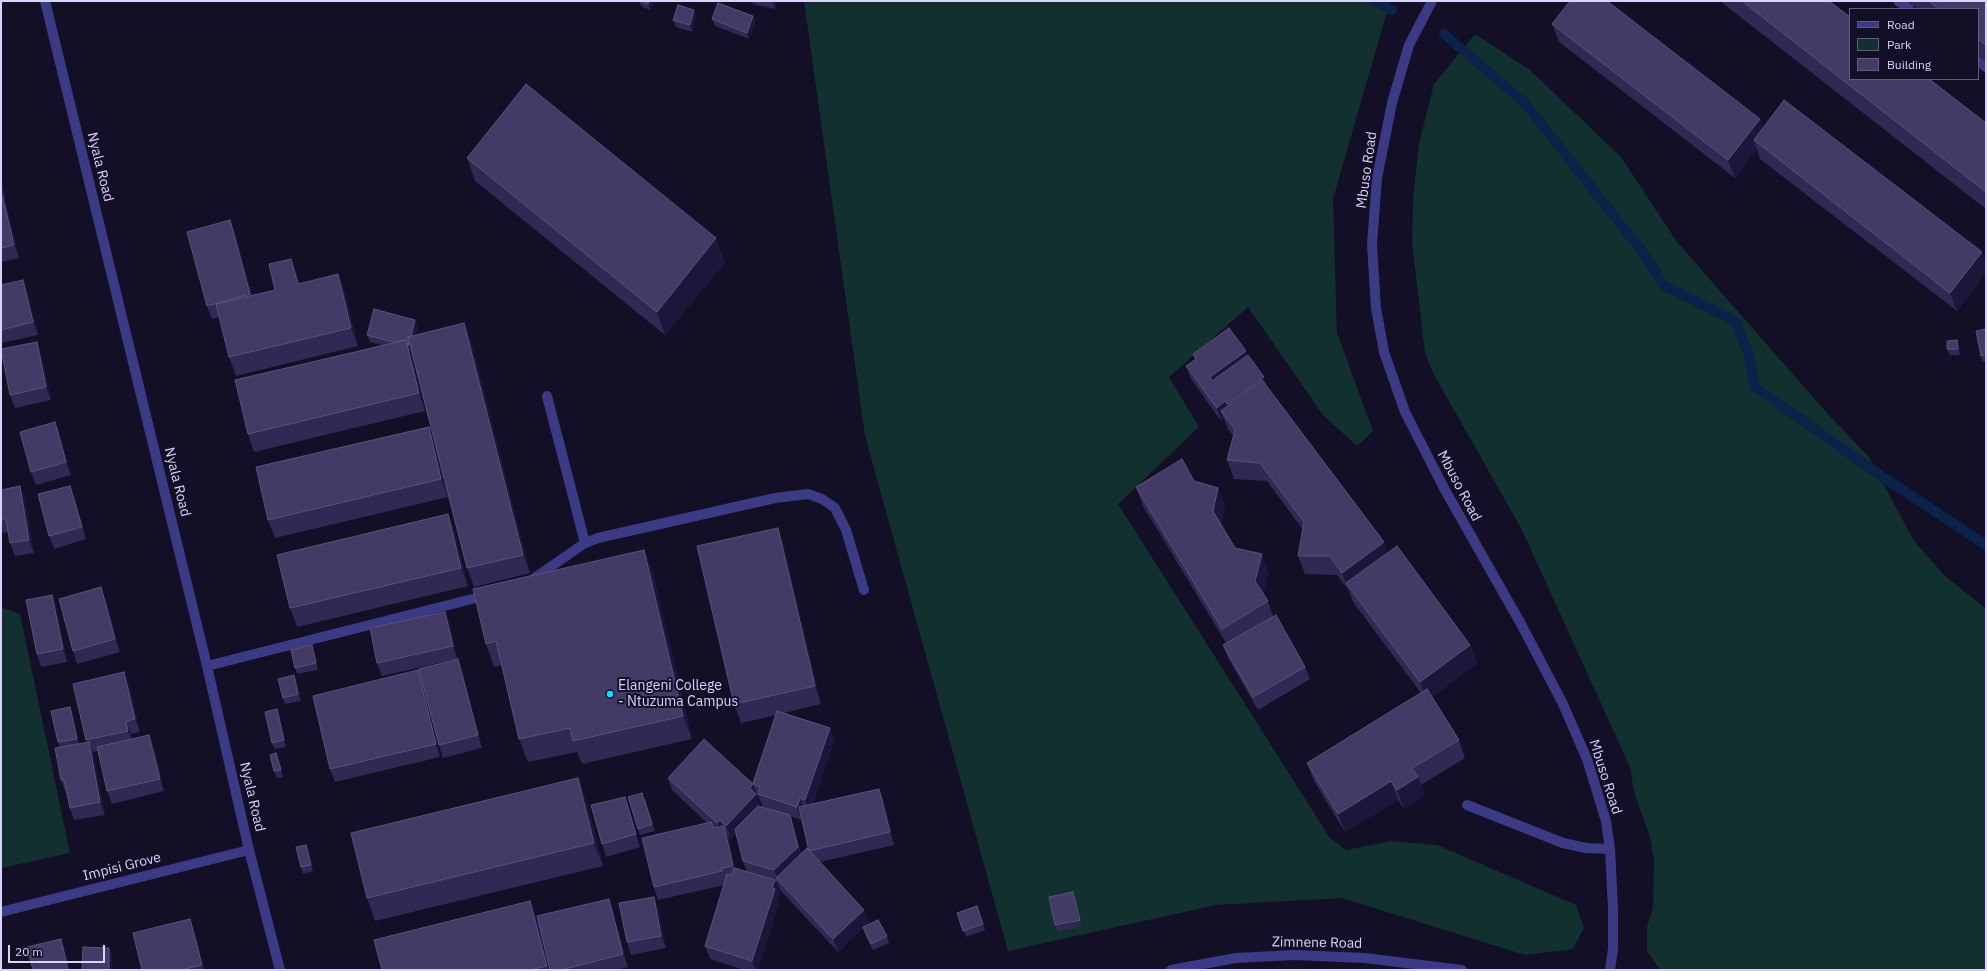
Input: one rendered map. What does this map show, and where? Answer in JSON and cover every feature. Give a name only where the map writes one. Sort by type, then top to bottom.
[{"type":"street","name":"Nyala Road","points":[[45,1],[207,666],[249,850],[280,970]]},
{"type":"street","name":"Mbuso Road","points":[[1432,1],[1409,45],[1392,103],[1377,178],[1372,245],[1376,308],[1384,352],[1405,412],[1445,490],[1562,702],[1587,759],[1606,821],[1610,849],[1613,908],[1613,949],[1610,970]]},
{"type":"street","points":[[1898,1],[1908,8]]},
{"type":"street","points":[[547,396],[585,543]]},
{"type":"street","points":[[523,583],[536,577],[585,543],[620,532],[753,503],[808,494],[822,499],[835,508],[846,530],[864,590]]},
{"type":"street","points":[[207,666],[496,593]]},
{"type":"street","points":[[1467,805],[1563,843],[1586,848],[1610,849]]},
{"type":"street","name":"Impisi Grove","points":[[1,912],[249,850]]},
{"type":"street","name":"Zimnene Road","points":[[1171,970],[1236,958],[1294,955],[1365,958],[1462,970]]},
{"type":"green space","points":[[804,1],[1390,1],[1333,199],[1337,333],[1373,431],[1357,446],[1323,415],[1248,307],[1169,377],[1199,427],[1118,504],[1330,838],[1346,850],[1391,841],[1437,845],[1576,905],[1584,928],[1573,949],[1525,955],[1342,898],[1216,905],[1008,951],[865,436]]},
{"type":"green space","points":[[1475,34],[1530,70],[1621,157],[1677,242],[1827,413],[1869,457],[1914,541],[1944,575],[1986,609],[1986,970],[1660,970],[1647,951],[1647,926],[1653,908],[1654,860],[1650,837],[1634,792],[1630,767],[1521,528],[1434,375],[1425,353],[1412,243],[1413,200],[1419,143],[1434,84]]},
{"type":"green space","points":[[1,607],[20,614],[70,853],[1,868]]},
{"type":"building","points":[[642,1],[649,1],[648,4]]},
{"type":"building","points":[[1570,1],[1607,1],[1760,119],[1728,160],[1552,24]]},
{"type":"building","points":[[1742,1],[1829,1],[1849,16],[1849,80],[1930,80],[1986,123],[1986,192]]},
{"type":"building","points":[[1929,1],[1986,1],[1986,45],[1979,40],[1979,8],[1938,8]]},
{"type":"building","points":[[718,3],[753,16],[747,33],[712,19]]},
{"type":"building","points":[[678,5],[694,10],[690,25],[673,20]]},
{"type":"building","points":[[526,84],[716,238],[657,312],[467,158]]},
{"type":"building","points":[[1784,100],[1982,252],[1950,293],[1754,140]]},
{"type":"building","points":[[3,198],[14,245],[1,248],[1,199]]},
{"type":"building","points":[[230,220],[250,294],[207,306],[187,232]]},
{"type":"building","points":[[291,259],[298,284],[338,274],[351,328],[229,357],[216,304],[275,290],[269,264]]},
{"type":"building","points":[[23,280],[33,322],[1,330],[1,285]]},
{"type":"building","points":[[374,309],[415,320],[411,337],[408,337],[408,346],[406,340],[393,342],[367,335]]},
{"type":"building","points":[[464,323],[523,555],[467,568],[408,337]]},
{"type":"building","points":[[1229,328],[1246,351],[1210,377],[1212,381],[1248,355],[1264,377],[1228,404],[1225,401],[1217,408],[1186,366],[1196,359],[1193,354]]},
{"type":"building","points":[[1986,329],[1986,355],[1981,356],[1976,331]]},
{"type":"building","points":[[406,340],[419,393],[248,434],[235,380]]},
{"type":"building","points":[[1957,340],[1958,349],[1947,349],[1947,341]]},
{"type":"building","points":[[37,342],[46,387],[10,395],[1,349]]},
{"type":"building","points":[[1262,380],[1384,542],[1342,573],[1330,556],[1298,556],[1304,522],[1260,463],[1227,460],[1235,430],[1221,411]]},
{"type":"building","points":[[55,422],[66,462],[31,472],[20,432]]},
{"type":"building","points":[[429,427],[441,479],[268,520],[256,467]]},
{"type":"building","points":[[1182,459],[1194,481],[1218,488],[1213,511],[1235,548],[1262,554],[1255,581],[1268,601],[1222,629],[1136,487]]},
{"type":"building","points":[[20,486],[29,540],[10,543],[6,519],[1,519],[1,490]]},
{"type":"building","points":[[70,486],[82,527],[49,536],[38,494]]},
{"type":"building","points":[[448,514],[461,568],[290,608],[277,555]]},
{"type":"building","points":[[778,528],[815,686],[734,704],[697,546]]},
{"type":"building","points":[[1397,546],[1470,645],[1420,682],[1346,583]]},
{"type":"building","points":[[644,550],[683,716],[573,741],[570,728],[519,739],[496,641],[486,644],[473,589]]},
{"type":"building","points":[[101,587],[115,639],[73,651],[59,599]]},
{"type":"building","points":[[52,595],[63,649],[37,654],[26,600]]},
{"type":"building","points":[[445,612],[453,646],[377,663],[370,628]]},
{"type":"building","points":[[1276,615],[1305,667],[1253,697],[1223,645]]},
{"type":"building","points":[[312,645],[316,663],[295,668],[291,650]]},
{"type":"building","points":[[458,659],[478,735],[439,745],[419,669]]},
{"type":"building","points":[[418,670],[436,744],[330,769],[313,696]]},
{"type":"building","points":[[124,672],[135,719],[126,721],[128,731],[86,740],[73,684]]},
{"type":"building","points":[[294,675],[298,694],[283,698],[278,679]]},
{"type":"building","points":[[1427,689],[1459,740],[1412,768],[1418,777],[1397,790],[1391,781],[1338,814],[1307,763]]},
{"type":"building","points":[[70,707],[77,739],[58,742],[51,711]]},
{"type":"building","points":[[277,709],[284,740],[272,743],[265,712]]},
{"type":"building","points":[[777,711],[830,728],[805,800],[800,798],[797,807],[758,794],[760,787],[754,785],[755,783],[753,783]]},
{"type":"building","points":[[149,735],[160,779],[107,791],[97,747]]},
{"type":"building","points":[[704,739],[753,784],[750,788],[756,794],[726,826],[720,820],[717,823],[668,778]]},
{"type":"building","points":[[89,742],[100,802],[70,808],[64,780],[61,780],[55,748]]},
{"type":"building","points":[[276,753],[281,770],[274,771],[270,755]]},
{"type":"building","points":[[578,778],[594,843],[367,898],[351,833]]},
{"type":"building","points":[[879,789],[890,832],[809,851],[799,807]]},
{"type":"building","points":[[642,793],[652,824],[638,829],[628,797]]},
{"type":"building","points":[[625,797],[636,834],[602,844],[591,805]]},
{"type":"building","points":[[758,806],[790,815],[798,847],[774,870],[743,861],[735,829]]},
{"type":"building","points":[[711,822],[713,828],[724,826],[733,866],[722,868],[722,871],[654,887],[642,838]]},
{"type":"building","points":[[306,845],[311,865],[301,867],[296,847]]},
{"type":"building","points":[[807,848],[864,910],[833,939],[776,878]]},
{"type":"building","points":[[734,868],[775,880],[772,888],[775,889],[752,961],[705,946],[727,874],[732,875]]},
{"type":"building","points":[[1073,892],[1080,920],[1055,925],[1049,897]]},
{"type":"building","points":[[654,897],[661,936],[627,942],[619,903]]},
{"type":"building","points":[[609,899],[623,954],[561,970],[550,970],[537,916]]},
{"type":"building","points":[[530,901],[547,966],[530,970],[382,970],[374,940]]},
{"type":"building","points":[[977,906],[983,924],[963,931],[957,913]]},
{"type":"building","points":[[190,919],[202,965],[181,970],[142,970],[133,933]]},
{"type":"building","points":[[878,920],[887,936],[871,944],[863,927]]},
{"type":"building","points":[[61,939],[68,970],[33,970],[27,947]]},
{"type":"building","points":[[83,947],[109,948],[109,970],[82,970]]},
{"type":"waterway","points":[[1374,1],[1392,10]]},
{"type":"waterway","points":[[1444,34],[1524,102],[1645,255],[1663,285],[1735,321],[1749,355],[1755,387],[1874,471],[1986,545]]},
{"type":"place","name":"Elangeni College - Ntuzuma Campus","points":[[610,694]]}]
